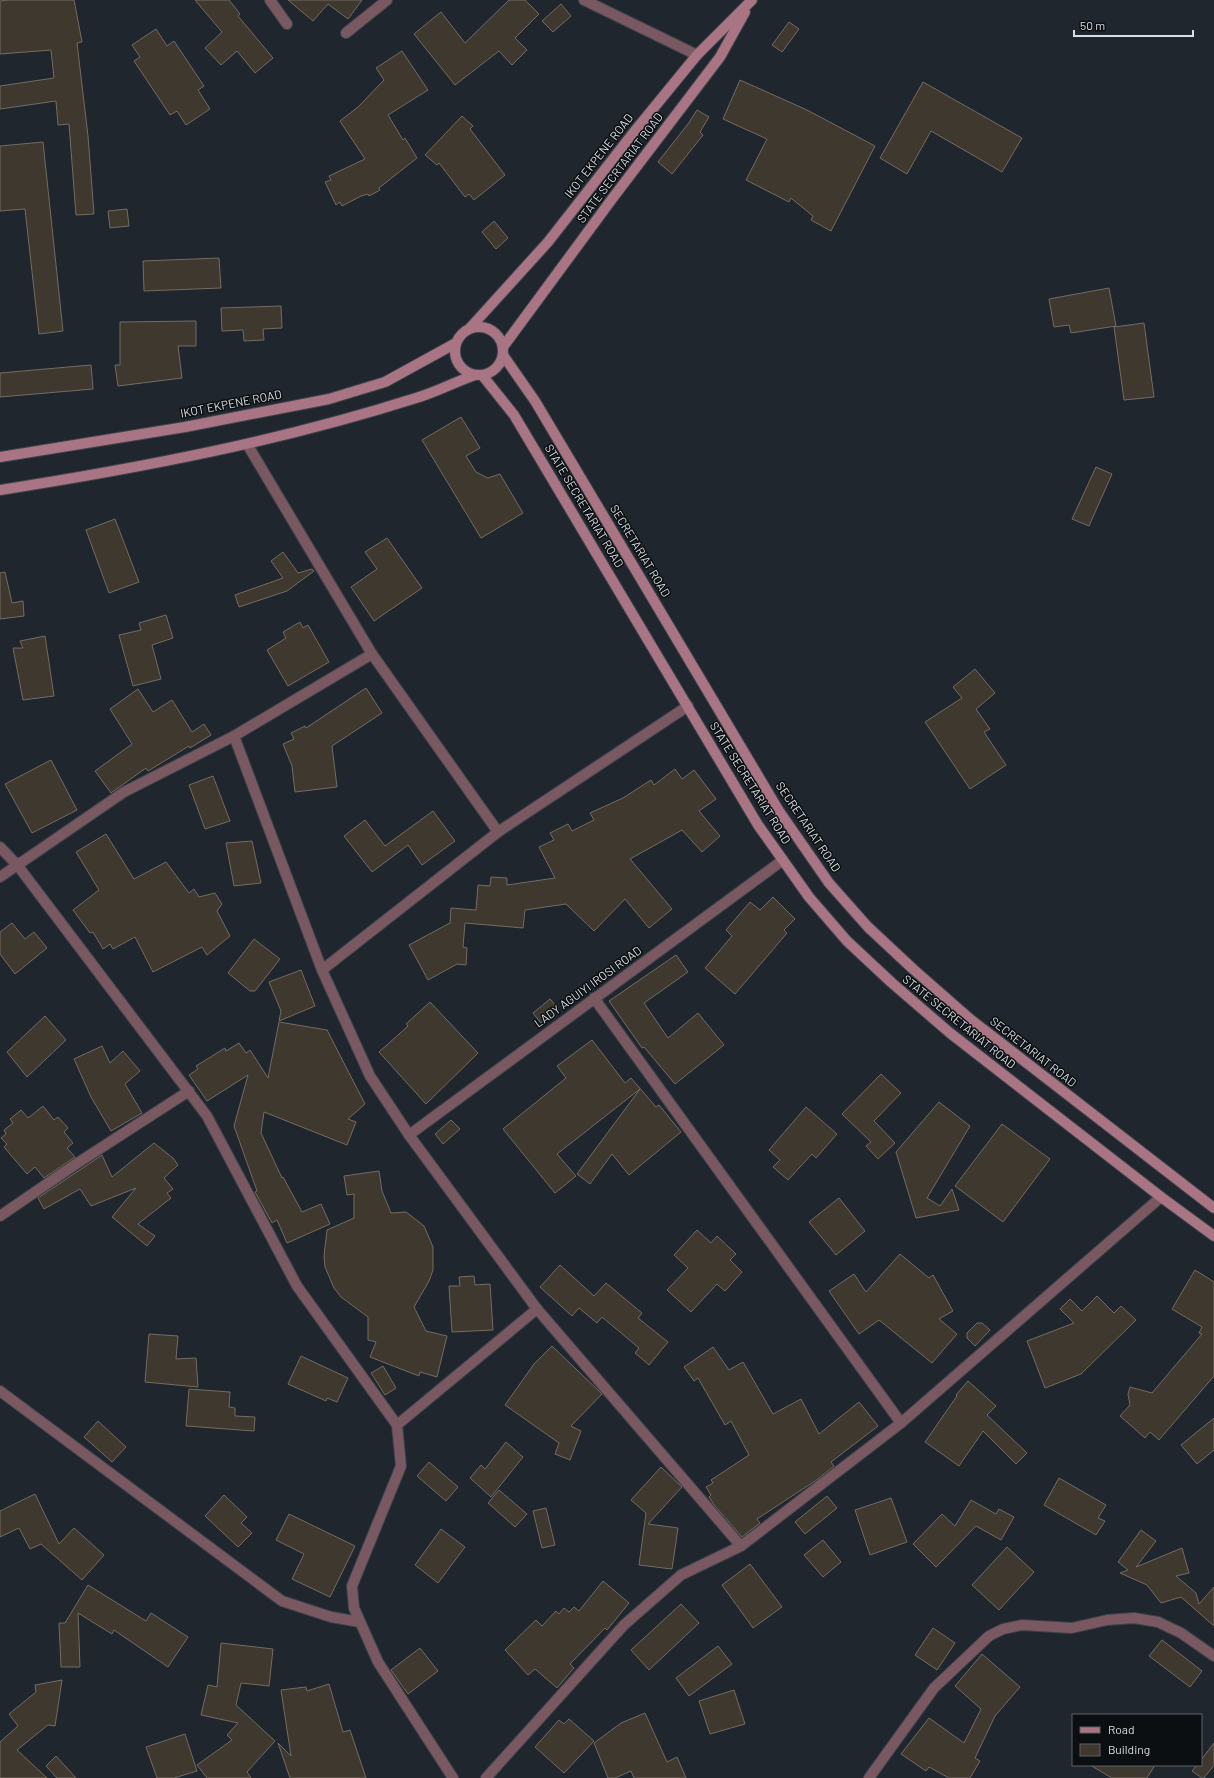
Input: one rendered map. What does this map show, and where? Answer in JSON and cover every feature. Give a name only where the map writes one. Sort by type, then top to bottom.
[{"type":"street","points":[[270,0],[287,24]]},
{"type":"street","points":[[346,33],[387,0]]},
{"type":"street","points":[[584,0],[697,55]]},
{"type":"street","name":"IKOT EKPENE ROAD","points":[[470,328],[548,242],[634,132],[697,55],[752,1]]},
{"type":"street","name":"STATE SECRTARIAT ROAD","points":[[503,351],[612,199],[720,57],[752,1]]},
{"type":"street","points":[[0,490],[86,476],[247,444],[418,397],[492,371],[500,364],[503,351],[500,338],[495,332],[483,327],[470,328],[461,334],[456,343],[455,354],[459,363],[466,371],[478,375]]},
{"type":"street","name":"IKOT EKPENE ROAD","points":[[0,457],[184,427],[329,399],[385,382],[456,343]]},
{"type":"street","name":"SECRETARIAT ROAD","points":[[503,351],[559,442],[779,811],[829,883],[868,927],[970,1019],[1214,1208]]},
{"type":"street","name":"STATE SECRETARIAT ROAD","points":[[478,375],[514,415],[758,825],[809,896],[847,941],[892,983],[950,1033],[1161,1197],[1214,1236]]},
{"type":"street","points":[[247,444],[372,654],[498,832]]},
{"type":"street","points":[[0,877],[124,792],[234,736],[372,654]]},
{"type":"street","points":[[322,970],[498,832],[688,706]]},
{"type":"street","points":[[234,736],[322,970],[370,1076],[409,1134],[537,1310],[741,1546]]},
{"type":"street","points":[[0,847],[18,866],[207,1116],[297,1286],[397,1425],[401,1466],[352,1586],[354,1608],[378,1662],[453,1778]]},
{"type":"street","name":"LADY AGUIYI IROSI ROAD","points":[[409,1134],[783,860]]},
{"type":"street","points":[[594,998],[901,1423]]},
{"type":"street","points":[[0,1216],[76,1164],[189,1091]]},
{"type":"street","points":[[486,1778],[624,1625],[681,1575],[741,1546],[901,1423],[1161,1197]]},
{"type":"street","points":[[397,1425],[537,1310]]},
{"type":"street","points":[[0,1391],[282,1601],[331,1617],[360,1622]]},
{"type":"street","points":[[869,1778],[934,1688],[989,1636],[1003,1629],[1022,1625],[1072,1628],[1107,1620],[1134,1618],[1158,1622],[1181,1633],[1214,1656]]},
{"type":"building","points":[[74,0],[82,42],[77,43],[88,136],[94,214],[76,215],[69,124],[58,125],[56,101],[0,109],[0,86],[54,78],[51,50],[0,54],[0,1]]},
{"type":"building","points":[[195,0],[229,0],[240,14],[238,16],[273,58],[255,73],[237,51],[221,65],[205,48],[222,32]]},
{"type":"building","points":[[288,0],[362,0],[348,19],[328,4],[313,21]]},
{"type":"building","points":[[509,0],[525,0],[539,14],[515,38],[527,50],[512,65],[499,51],[455,85],[414,34],[441,12],[465,43]]},
{"type":"building","points":[[561,4],[571,16],[553,32],[542,21]]},
{"type":"building","points":[[789,22],[799,29],[782,52],[772,45]]},
{"type":"building","points":[[156,29],[167,46],[174,41],[204,86],[198,90],[210,109],[186,125],[177,111],[170,115],[134,61],[140,57],[132,45]]},
{"type":"building","points":[[402,51],[428,90],[388,115],[403,140],[405,138],[417,158],[379,188],[380,190],[369,196],[368,194],[361,196],[342,206],[340,202],[336,205],[325,182],[331,180],[329,176],[365,159],[340,121],[358,107],[384,80],[376,68]]},
{"type":"building","points":[[740,80],[807,110],[875,146],[831,231],[811,220],[813,216],[791,198],[789,202],[746,180],[767,139],[723,119]]},
{"type":"building","points":[[923,82],[1022,138],[1002,172],[931,131],[907,174],[880,158]]},
{"type":"building","points":[[697,110],[709,117],[700,132],[703,135],[672,174],[658,162],[688,124]]},
{"type":"building","points":[[462,116],[473,126],[470,129],[505,175],[474,200],[469,194],[465,197],[439,163],[437,165],[425,155]]},
{"type":"building","points":[[43,142],[63,331],[39,334],[25,209],[0,211],[0,146]]},
{"type":"building","points":[[127,209],[129,226],[110,228],[108,211]]},
{"type":"building","points":[[494,221],[508,238],[496,249],[482,232]]},
{"type":"building","points":[[219,258],[221,288],[144,291],[143,261]]},
{"type":"building","points":[[1109,288],[1116,326],[1071,333],[1069,325],[1054,327],[1049,299]]},
{"type":"building","points":[[281,306],[282,328],[263,329],[264,340],[244,341],[243,330],[222,331],[221,308]]},
{"type":"building","points":[[196,321],[196,346],[178,346],[182,378],[118,386],[115,365],[120,365],[120,322]]},
{"type":"building","points":[[1144,323],[1154,397],[1124,400],[1114,327]]},
{"type":"building","points":[[91,365],[93,389],[0,397],[0,373]]},
{"type":"building","points":[[461,417],[480,448],[466,456],[476,472],[488,478],[500,474],[523,513],[481,538],[422,440]]},
{"type":"building","points":[[1096,467],[1112,474],[1089,526],[1072,519]]},
{"type":"building","points":[[115,519],[139,582],[109,593],[86,530]]},
{"type":"building","points":[[387,538],[422,588],[374,621],[351,587],[377,569],[365,552]]},
{"type":"building","points":[[283,552],[298,573],[312,569],[314,571],[287,591],[239,607],[235,595],[283,578],[271,561]]},
{"type":"building","points":[[5,572],[12,603],[23,601],[24,616],[0,619],[0,573]]},
{"type":"building","points":[[166,615],[173,638],[152,645],[161,679],[133,686],[119,635],[141,630],[139,623]]},
{"type":"building","points":[[300,622],[303,628],[308,625],[329,662],[288,686],[267,650],[286,638],[283,632]]},
{"type":"building","points":[[45,636],[54,696],[23,700],[13,648],[23,648],[20,641]]},
{"type":"building","points":[[975,669],[995,693],[976,709],[990,729],[984,732],[1006,765],[970,789],[925,722],[962,698],[953,687]]},
{"type":"building","points":[[366,688],[382,713],[332,746],[337,787],[295,792],[292,766],[283,744],[294,739],[291,733],[305,726],[306,728]]},
{"type":"building","points":[[138,689],[153,712],[172,700],[192,732],[204,724],[211,735],[190,748],[189,746],[148,771],[146,768],[111,793],[95,771],[132,744],[110,709]]},
{"type":"building","points":[[51,760],[77,810],[32,833],[5,784]]},
{"type":"building","points":[[675,769],[682,779],[694,770],[716,799],[699,811],[720,836],[702,852],[682,830],[630,859],[672,909],[649,928],[625,899],[594,931],[566,904],[525,910],[523,928],[465,923],[463,947],[467,948],[466,965],[457,964],[428,980],[409,945],[450,923],[451,908],[476,910],[478,885],[490,886],[491,877],[507,878],[507,885],[555,878],[539,847],[554,840],[550,833],[568,824],[572,831],[594,820],[590,813],[623,798],[651,780],[654,785]]},
{"type":"building","points":[[213,776],[230,821],[205,829],[189,785]]},
{"type":"building","points":[[433,811],[455,841],[422,865],[408,845],[372,872],[344,836],[365,820],[385,846]]},
{"type":"building","points":[[106,834],[134,879],[166,862],[189,893],[194,889],[199,897],[215,893],[222,904],[217,911],[230,936],[207,955],[202,947],[153,972],[135,937],[113,949],[110,944],[103,949],[93,932],[90,933],[73,910],[99,890],[76,852]]},
{"type":"building","points":[[252,841],[261,883],[234,886],[226,843]]},
{"type":"building","points":[[773,897],[795,919],[784,930],[787,933],[735,994],[705,968],[732,936],[726,930],[750,902],[760,910]]},
{"type":"building","points":[[12,923],[25,939],[34,932],[47,948],[15,974],[0,954],[0,932]]},
{"type":"building","points":[[254,939],[280,959],[255,991],[250,991],[228,973]]},
{"type":"building","points":[[676,955],[688,972],[644,1003],[668,1038],[698,1013],[724,1045],[675,1084],[644,1047],[642,1048],[609,1001]]},
{"type":"building","points":[[301,970],[315,1006],[279,1021],[281,1011],[269,982]]},
{"type":"building","points":[[550,999],[558,1008],[541,1023],[533,1013]]},
{"type":"building","points":[[430,1002],[478,1053],[426,1104],[379,1052],[408,1026],[406,1024]]},
{"type":"building","points":[[45,1016],[66,1040],[27,1077],[7,1052]]},
{"type":"building","points":[[279,1022],[327,1030],[365,1104],[348,1119],[356,1122],[347,1145],[264,1112],[261,1133],[282,1178],[283,1177],[302,1212],[321,1204],[330,1224],[287,1243],[277,1220],[272,1223],[255,1192],[257,1191],[234,1126],[248,1075],[207,1101],[189,1075],[198,1069],[196,1066],[225,1048],[226,1051],[239,1043],[246,1053],[250,1050],[268,1078]]},
{"type":"building","points":[[592,1040],[625,1083],[631,1078],[656,1107],[659,1105],[681,1132],[629,1175],[612,1154],[590,1184],[577,1174],[640,1089],[557,1154],[576,1176],[555,1193],[503,1129],[566,1078],[557,1066]]},
{"type":"building","points":[[102,1046],[110,1063],[123,1051],[140,1071],[125,1084],[142,1113],[111,1131],[91,1097],[74,1059]]},
{"type":"building","points":[[881,1074],[901,1093],[874,1121],[895,1143],[878,1159],[866,1146],[871,1142],[842,1114]]},
{"type":"building","points":[[939,1102],[970,1126],[927,1198],[940,1206],[952,1189],[959,1210],[916,1218],[896,1152]]},
{"type":"building","points":[[43,1106],[54,1120],[58,1117],[68,1128],[64,1132],[73,1143],[67,1148],[75,1157],[44,1178],[35,1167],[27,1174],[4,1147],[7,1144],[1,1138],[6,1134],[4,1130],[13,1123],[10,1119],[21,1110],[28,1118]]},
{"type":"building","points":[[806,1107],[837,1134],[816,1158],[812,1154],[788,1180],[773,1167],[780,1160],[769,1150]]},
{"type":"building","points":[[451,1120],[460,1129],[443,1144],[435,1134]]},
{"type":"building","points":[[1002,1124],[1050,1159],[1003,1222],[955,1186]]},
{"type":"building","points":[[154,1143],[173,1158],[178,1165],[164,1178],[173,1189],[167,1193],[171,1198],[138,1224],[155,1236],[147,1246],[112,1217],[136,1188],[91,1206],[80,1189],[44,1209],[38,1198],[102,1155],[112,1177]]},
{"type":"building","points":[[379,1171],[382,1191],[391,1213],[406,1212],[424,1226],[433,1247],[433,1270],[429,1281],[414,1307],[426,1331],[447,1336],[437,1377],[420,1372],[419,1376],[370,1357],[376,1342],[368,1340],[368,1317],[341,1297],[334,1288],[325,1267],[324,1256],[327,1230],[354,1218],[354,1194],[347,1195],[344,1176]]},
{"type":"building","points":[[839,1198],[865,1231],[836,1255],[809,1222]]},
{"type":"building","points":[[697,1230],[711,1243],[717,1236],[736,1254],[730,1260],[742,1272],[725,1291],[717,1284],[691,1312],[667,1290],[688,1268],[674,1255]]},
{"type":"building","points":[[900,1254],[929,1278],[933,1275],[953,1311],[939,1319],[957,1334],[932,1363],[879,1320],[859,1334],[829,1291],[854,1274],[866,1292]]},
{"type":"building","points":[[560,1265],[594,1296],[606,1283],[642,1313],[638,1318],[668,1342],[649,1365],[635,1353],[639,1348],[602,1317],[597,1323],[579,1308],[572,1316],[540,1287]]},
{"type":"building","points":[[1195,1270],[1214,1282],[1214,1376],[1159,1440],[1150,1432],[1145,1438],[1120,1416],[1130,1405],[1128,1394],[1130,1387],[1152,1393],[1202,1334],[1199,1333],[1202,1327],[1172,1309]]},
{"type":"building","points":[[474,1276],[475,1285],[490,1284],[493,1330],[452,1332],[449,1286],[460,1286],[459,1277]]},
{"type":"building","points":[[1097,1296],[1114,1313],[1121,1306],[1136,1320],[1081,1374],[1045,1388],[1027,1341],[1074,1323],[1060,1309],[1070,1299],[1082,1311]]},
{"type":"building","points":[[977,1323],[982,1323],[990,1330],[975,1346],[967,1338],[967,1333]]},
{"type":"building","points":[[149,1334],[178,1336],[176,1359],[196,1358],[198,1387],[145,1382]]},
{"type":"building","points":[[552,1346],[602,1394],[571,1426],[581,1431],[570,1460],[555,1454],[559,1443],[505,1405],[534,1364]]},
{"type":"building","points":[[713,1347],[729,1370],[743,1362],[773,1414],[801,1399],[819,1434],[859,1402],[878,1426],[831,1462],[834,1466],[818,1479],[757,1519],[760,1523],[742,1537],[715,1506],[709,1497],[711,1495],[706,1487],[713,1483],[711,1480],[749,1455],[731,1421],[725,1425],[698,1378],[694,1381],[684,1367]]},
{"type":"building","points":[[301,1356],[348,1378],[337,1402],[327,1398],[326,1401],[288,1384]]},
{"type":"building","points":[[383,1366],[396,1388],[385,1395],[371,1373]]},
{"type":"building","points":[[968,1381],[996,1406],[987,1415],[1027,1453],[1016,1464],[983,1431],[959,1466],[925,1442],[957,1396],[956,1395]]},
{"type":"building","points":[[189,1389],[230,1392],[229,1407],[235,1408],[235,1416],[255,1417],[254,1431],[186,1426]]},
{"type":"building","points":[[1214,1418],[1214,1450],[1197,1464],[1181,1445]]},
{"type":"building","points":[[98,1421],[126,1447],[112,1462],[84,1437]]},
{"type":"building","points":[[506,1442],[523,1457],[491,1497],[470,1478],[481,1465],[485,1469]]},
{"type":"building","points":[[429,1462],[458,1487],[446,1501],[417,1476]]},
{"type":"building","points":[[661,1467],[682,1487],[648,1524],[678,1528],[672,1569],[639,1565],[646,1513],[631,1500]]},
{"type":"building","points":[[1059,1478],[1106,1505],[1098,1518],[1105,1521],[1096,1535],[1044,1505]]},
{"type":"building","points":[[499,1490],[527,1514],[515,1527],[488,1503]]},
{"type":"building","points":[[35,1494],[59,1544],[74,1528],[104,1555],[82,1580],[41,1544],[30,1549],[19,1528],[0,1537],[0,1511]]},
{"type":"building","points":[[224,1495],[247,1517],[241,1523],[252,1533],[238,1547],[205,1516]]},
{"type":"building","points":[[827,1496],[837,1508],[805,1534],[795,1522]]},
{"type":"building","points":[[891,1498],[907,1542],[870,1555],[855,1510]]},
{"type":"building","points":[[971,1500],[996,1514],[999,1509],[1014,1517],[1001,1540],[976,1526],[936,1567],[913,1544],[942,1514],[955,1526]]},
{"type":"building","points":[[546,1508],[555,1545],[542,1548],[533,1511]]},
{"type":"building","points":[[289,1514],[355,1546],[330,1597],[292,1579],[304,1554],[276,1540]]},
{"type":"building","points":[[441,1529],[465,1547],[438,1583],[415,1565]]},
{"type":"building","points":[[1141,1530],[1156,1541],[1136,1567],[1182,1548],[1189,1573],[1176,1576],[1196,1593],[1199,1604],[1214,1587],[1214,1626],[1181,1597],[1161,1603],[1147,1585],[1120,1573],[1128,1570],[1118,1562]]},
{"type":"building","points":[[823,1540],[841,1562],[823,1577],[804,1555]]},
{"type":"building","points":[[1007,1547],[1034,1572],[999,1610],[972,1585]]},
{"type":"building","points":[[750,1564],[782,1607],[753,1628],[722,1585]]},
{"type":"building","points":[[603,1581],[629,1603],[607,1630],[605,1628],[570,1664],[574,1668],[557,1688],[535,1669],[528,1675],[505,1650],[536,1620],[542,1626],[556,1611],[559,1614],[564,1608],[569,1612],[574,1607],[579,1611]]},
{"type":"building","points":[[88,1585],[146,1621],[151,1613],[188,1637],[168,1667],[114,1630],[112,1634],[78,1613],[80,1667],[61,1667],[59,1623],[65,1623]]},
{"type":"building","points":[[681,1604],[699,1623],[649,1670],[631,1650]]},
{"type":"building","points":[[933,1628],[955,1643],[937,1670],[915,1655]]},
{"type":"building","points":[[1162,1640],[1202,1671],[1190,1687],[1149,1656]]},
{"type":"building","points":[[221,1643],[273,1649],[269,1686],[241,1683],[236,1705],[275,1741],[247,1772],[251,1778],[207,1778],[197,1765],[232,1740],[227,1735],[238,1723],[201,1715],[208,1685],[217,1687]]},
{"type":"building","points":[[718,1646],[732,1664],[689,1696],[676,1678]]},
{"type":"building","points":[[420,1648],[438,1671],[408,1694],[391,1670]]},
{"type":"building","points":[[982,1654],[1020,1687],[995,1716],[975,1758],[980,1761],[970,1778],[949,1778],[929,1767],[926,1771],[901,1754],[929,1718],[964,1743],[981,1709],[955,1686]]},
{"type":"building","points":[[62,1680],[55,1726],[48,1725],[17,1750],[47,1778],[0,1778],[0,1742],[18,1726],[9,1714],[36,1692],[35,1685]]},
{"type":"building","points":[[329,1684],[343,1732],[350,1730],[366,1778],[290,1778],[278,1743],[291,1756],[281,1690],[306,1687],[307,1691]]},
{"type":"building","points":[[734,1690],[745,1724],[710,1734],[699,1701]]},
{"type":"building","points":[[645,1713],[667,1762],[677,1757],[686,1778],[634,1778],[631,1771],[615,1778],[608,1778],[594,1743],[621,1723]]},
{"type":"building","points":[[569,1719],[594,1741],[564,1773],[535,1747],[559,1720],[564,1724]]},
{"type":"building","points":[[185,1734],[197,1771],[174,1778],[157,1778],[146,1747]]},
{"type":"building","points":[[1214,1743],[1214,1765],[1204,1778],[1192,1771],[1196,1766],[1202,1766],[1202,1759]]},
{"type":"building","points":[[56,1756],[76,1778],[57,1778],[46,1766]]},
{"type":"building","points":[[1092,1766],[1154,1766],[1147,1778],[1112,1778]]}]
